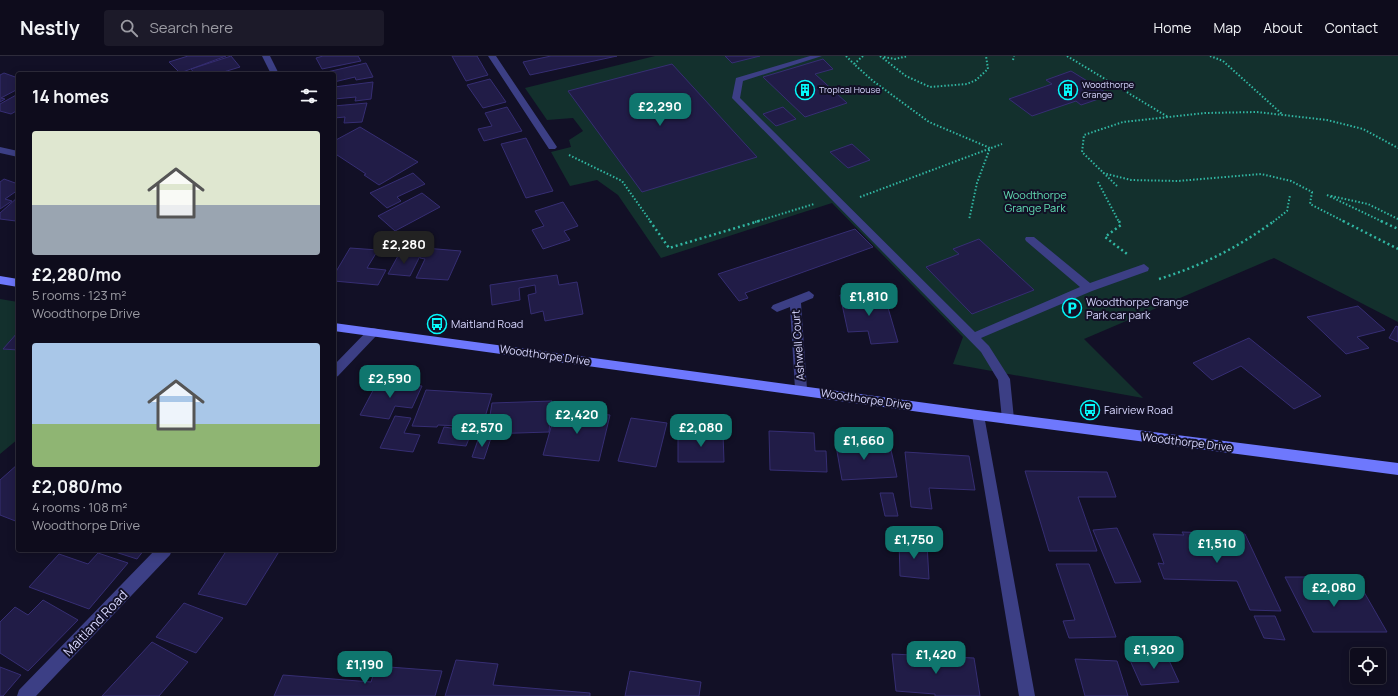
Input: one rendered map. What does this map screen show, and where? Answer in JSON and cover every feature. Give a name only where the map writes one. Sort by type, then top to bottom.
[{"type":"street","points":[[266,56],[274,72]]},
{"type":"street","points":[[492,56],[552,147]]},
{"type":"street","points":[[818,56],[739,80],[736,98],[839,200],[985,349],[1004,379],[1008,418]]},
{"type":"street","points":[[0,150],[16,154]]},
{"type":"street","points":[[1030,239],[1088,288]]},
{"type":"street","points":[[973,337],[1088,288],[1144,268]]},
{"type":"street","points":[[0,280],[16,283]]},
{"type":"street","name":"Ashwell Court","points":[[777,308],[809,295]]},
{"type":"street","name":"Ashwell Court","points":[[795,301],[801,389]]},
{"type":"street","name":"Woodthorpe Drive","points":[[336,327],[801,389],[978,415],[1398,469]]},
{"type":"street","points":[[336,371],[373,332]]},
{"type":"street","points":[[978,415],[1027,696]]},
{"type":"street","name":"Maitland Road","points":[[25,696],[163,552]]},
{"type":"path","points":[[846,56],[873,81],[929,122],[990,148]]},
{"type":"path","points":[[854,64],[863,56]]},
{"type":"path","points":[[880,56],[895,59],[908,56]]},
{"type":"path","points":[[883,57],[906,76],[930,87],[967,84],[976,80],[988,69],[986,56]]},
{"type":"path","points":[[1013,60],[1014,56]]},
{"type":"path","points":[[1067,56],[1168,117]]},
{"type":"path","points":[[1210,56],[1223,61],[1283,115]]},
{"type":"path","points":[[1118,186],[1102,173],[1082,152],[1084,135],[1123,122],[1205,113],[1257,112],[1326,120],[1363,129],[1398,148]]},
{"type":"path","points":[[552,147],[622,181],[669,248],[839,200],[1002,144]]},
{"type":"path","points":[[969,220],[977,183],[990,148]]},
{"type":"path","points":[[1102,173],[1131,180],[1178,181],[1261,174],[1291,181],[1312,192],[1310,204],[1398,249]]},
{"type":"path","points":[[1098,182],[1121,225],[1105,237],[1160,280],[1194,268],[1250,239],[1287,211],[1290,195]]},
{"type":"path","points":[[1398,219],[1368,204],[1327,195],[1398,229]]},
{"type":"green space","name":"Woodthorpe Grange Park","points":[[655,56],[1398,56],[1398,322],[1274,258],[1084,339],[1143,398],[953,364],[963,337],[832,203],[661,258],[618,195],[597,180],[570,186],[551,152],[571,147],[569,140],[583,131],[573,118],[547,120],[525,88]]},
{"type":"green space","points":[[0,299],[16,302],[16,441],[0,454]]},
{"type":"building","points":[[188,56],[226,56],[183,72],[179,72],[169,62]]},
{"type":"building","points":[[231,56],[240,67],[224,72],[193,72],[191,69]]},
{"type":"building","points":[[323,56],[358,56],[361,61],[322,69],[316,58]]},
{"type":"building","points":[[452,56],[477,56],[488,75],[466,81]]},
{"type":"building","points":[[551,56],[617,56],[530,75],[523,62]]},
{"type":"building","points":[[725,56],[760,56],[732,63]]},
{"type":"building","name":"Tropical House","points":[[823,59],[833,69],[815,74],[847,103],[805,117],[763,77]]},
{"type":"building","points":[[366,63],[373,77],[356,80],[355,77],[336,82],[336,72],[327,72]]},
{"type":"building","points":[[672,64],[757,157],[642,192],[568,91]]},
{"type":"building","name":"Woodthorpe Grange","points":[[1071,71],[1110,95],[1081,105],[1076,101],[1032,116],[1009,99],[1052,84],[1046,80]]},
{"type":"building","points":[[4,73],[16,77],[16,90],[1,98],[5,99],[0,102],[0,75]]},
{"type":"building","points":[[490,79],[506,102],[483,108],[467,85]]},
{"type":"building","points":[[373,82],[371,99],[355,101],[356,97],[336,99],[336,87]]},
{"type":"building","points":[[16,95],[16,111],[11,114],[0,111],[0,104]]},
{"type":"building","points":[[367,103],[362,122],[344,123],[345,117],[336,118],[336,106]]},
{"type":"building","points":[[507,107],[522,131],[484,141],[478,129],[492,126],[485,113]]},
{"type":"building","points":[[783,107],[796,119],[776,126],[763,114]]},
{"type":"building","points":[[360,127],[418,162],[379,185],[364,175],[366,174],[336,154],[336,140]]},
{"type":"building","points":[[526,138],[553,191],[526,198],[501,144]]},
{"type":"building","points":[[852,144],[870,160],[848,168],[830,152]]},
{"type":"building","points":[[413,173],[425,184],[397,197],[401,201],[387,208],[370,193]]},
{"type":"building","points":[[4,179],[16,183],[16,191],[5,199],[12,201],[0,209],[0,182]]},
{"type":"building","points":[[422,193],[440,207],[395,231],[378,216]]},
{"type":"building","points":[[16,199],[16,221],[0,219],[0,213]]},
{"type":"building","points":[[563,202],[578,226],[564,231],[570,240],[543,249],[532,230],[544,226],[535,211]]},
{"type":"building","points":[[855,229],[873,247],[745,293],[748,298],[739,301],[718,274]]},
{"type":"building","points":[[979,239],[1034,290],[972,314],[926,267],[959,254],[953,249]]},
{"type":"building","points":[[350,248],[378,250],[367,268],[386,270],[378,285],[336,281],[336,272]]},
{"type":"building","points":[[425,248],[461,251],[448,280],[416,278],[425,259],[420,258]]},
{"type":"building","points":[[399,254],[420,256],[410,276],[388,274]]},
{"type":"building","points":[[557,275],[559,285],[577,282],[583,314],[545,321],[543,311],[531,314],[528,295],[536,293],[535,285],[519,288],[520,300],[492,305],[490,285]]},
{"type":"building","points":[[884,294],[898,342],[871,344],[868,331],[848,332],[840,295]]},
{"type":"building","points":[[1358,306],[1385,330],[1357,337],[1369,348],[1346,354],[1307,317]]},
{"type":"building","points":[[1396,326],[1398,327],[1398,342],[1389,338]]},
{"type":"building","points":[[16,334],[16,350],[3,349]]},
{"type":"building","points":[[1249,338],[1321,396],[1294,409],[1241,366],[1212,380],[1193,363]]},
{"type":"building","points":[[378,381],[422,386],[412,408],[395,406],[389,419],[360,415]]},
{"type":"building","points":[[426,390],[492,394],[482,427],[438,425],[437,427],[412,426]]},
{"type":"building","points":[[552,401],[549,432],[487,434],[492,403]]},
{"type":"building","points":[[556,410],[610,415],[599,461],[543,455]]},
{"type":"building","points":[[395,416],[411,418],[404,433],[420,435],[413,452],[380,448]]},
{"type":"building","points":[[631,418],[667,423],[656,467],[618,461]]},
{"type":"building","points":[[444,427],[472,431],[466,446],[438,443]]},
{"type":"building","points":[[769,431],[814,433],[815,451],[826,451],[827,472],[770,470]]},
{"type":"building","points":[[678,433],[723,433],[724,462],[678,462]]},
{"type":"building","points":[[479,437],[491,438],[484,459],[472,457]]},
{"type":"building","points":[[868,439],[871,451],[891,450],[897,477],[842,480],[835,440]]},
{"type":"building","points":[[905,452],[969,456],[975,490],[929,488],[932,509],[911,507]]},
{"type":"building","points":[[16,466],[16,521],[0,515],[0,480]]},
{"type":"building","points":[[1025,471],[1107,472],[1116,497],[1078,497],[1097,551],[1049,551]]},
{"type":"building","points":[[880,493],[893,493],[898,516],[885,516]]},
{"type":"building","points":[[1117,528],[1141,582],[1115,583],[1093,530]]},
{"type":"building","points":[[1182,532],[1245,534],[1281,611],[1250,610],[1237,581],[1164,579],[1158,563],[1164,564],[1153,534],[1184,535]]},
{"type":"building","points":[[899,540],[927,544],[929,579],[900,576]]},
{"type":"building","points":[[115,552],[142,552],[137,559]]},
{"type":"building","points":[[226,552],[279,552],[246,605],[198,594]]},
{"type":"building","points":[[98,553],[128,563],[89,609],[29,587],[59,554],[88,564]]},
{"type":"building","points":[[1056,564],[1089,564],[1116,637],[1069,638],[1063,621],[1075,620]]},
{"type":"building","points":[[1285,577],[1315,577],[1322,592],[1364,592],[1387,632],[1313,632]]},
{"type":"building","points":[[43,600],[78,620],[28,671],[0,653],[0,622],[15,607],[28,615]]},
{"type":"building","points":[[184,603],[223,618],[196,653],[156,637]]},
{"type":"building","points":[[1254,616],[1275,616],[1285,640],[1264,638]]},
{"type":"building","points":[[152,642],[188,662],[159,696],[102,696]]},
{"type":"building","points":[[892,654],[974,658],[980,696],[935,696],[935,694],[896,691]]},
{"type":"building","points":[[1166,654],[1179,682],[1141,685],[1129,658]]},
{"type":"building","points":[[1075,659],[1117,661],[1128,696],[1085,696]]},
{"type":"building","points":[[456,660],[498,664],[493,685],[590,693],[590,696],[445,696]]},
{"type":"building","points":[[376,666],[442,671],[435,696],[274,696],[283,675],[371,682]]},
{"type":"building","points":[[0,667],[21,675],[3,696],[0,696]]},
{"type":"building","points":[[630,671],[701,682],[699,696],[625,696]]},
{"type":"place","name":"Tropical House","points":[[805,90]]},
{"type":"place","name":"Woodthorpe Grange","points":[[1068,90]]},
{"type":"place","name":"Woodthorpe Grange Park car park","points":[[1072,308]]},
{"type":"place","name":"Maitland Road","points":[[437,324]]},
{"type":"place","name":"Fairview Road","points":[[1090,410]]}]
